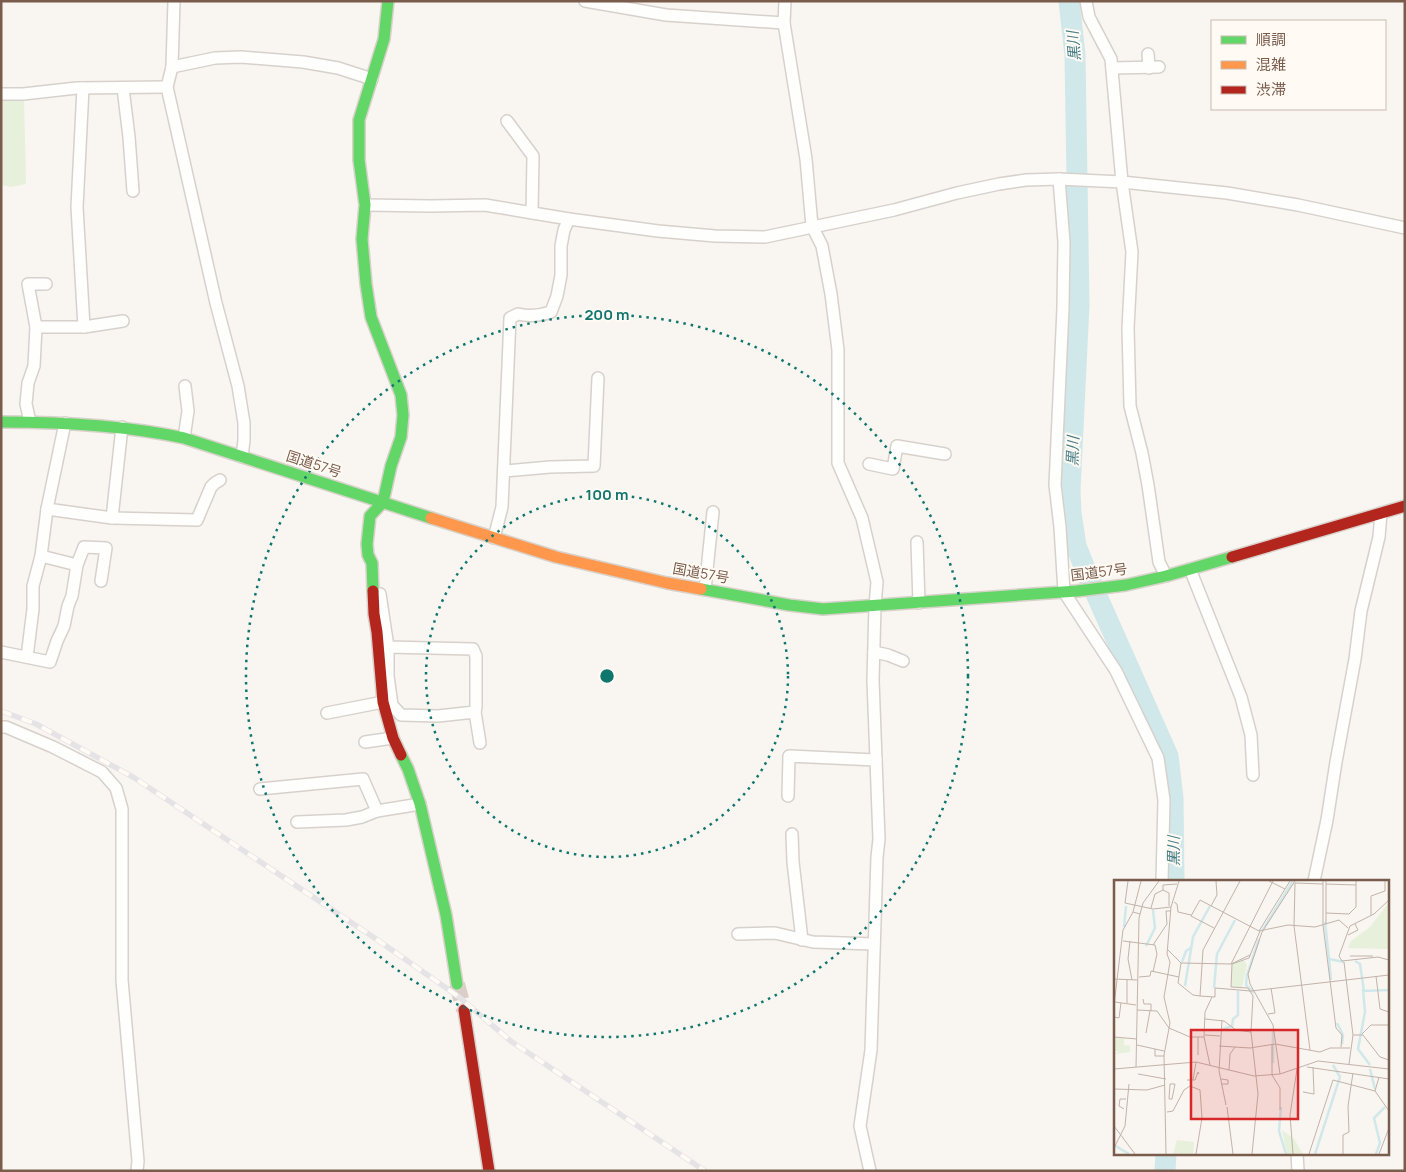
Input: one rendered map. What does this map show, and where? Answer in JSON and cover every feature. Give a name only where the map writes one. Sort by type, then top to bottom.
[{"type":"main road","points":[[388,1],[384,39],[359,120],[359,160],[365,205],[362,240],[371,317],[401,395],[404,415],[401,438],[391,466],[383,502],[370,516],[368,555],[372,563],[374,614],[383,702],[393,738],[408,769],[420,804],[446,915],[457,984]]},
{"type":"main road","name":"国道57号","points":[[1,422],[64,423],[122,427],[184,438],[556,557],[631,576],[823,609],[1112,587],[1166,576],[1405,506]]},
{"type":"main road","points":[[464,1010],[489,1171]]},
{"type":"street","points":[[174,1],[172,67],[167,87],[216,303],[238,386],[244,423],[242,457]]},
{"type":"street","points":[[584,1],[666,15],[784,23]]},
{"type":"street","points":[[785,1],[784,23],[806,159],[812,226],[822,246],[831,294],[838,350],[838,464],[862,518],[877,582],[873,680],[879,839],[870,1050],[860,1126],[870,1171]]},
{"type":"street","points":[[1086,1],[1089,17],[1112,59],[1122,182],[1132,252],[1128,328],[1130,406],[1142,453],[1160,562],[1166,576]]},
{"type":"street","points":[[1112,68],[1154,67],[1148,54]]},
{"type":"street","points":[[172,67],[215,58],[241,57],[303,62],[338,68],[372,78]]},
{"type":"street","points":[[1,94],[24,94],[83,88],[167,87]]},
{"type":"street","points":[[83,88],[77,207],[84,327]]},
{"type":"street","points":[[124,88],[133,191]]},
{"type":"street","points":[[506,121],[533,156],[532,213]]},
{"type":"street","points":[[1059,179],[1064,242],[1055,485],[1064,592],[1116,671],[1158,758],[1164,800],[1162,880]]},
{"type":"street","points":[[365,205],[485,205],[658,232],[765,237],[894,210],[957,193],[1000,184],[1026,180],[1059,179],[1122,182],[1243,195],[1405,228]]},
{"type":"street","points":[[494,538],[502,507],[510,318],[518,314],[528,316],[551,312],[562,275],[561,246],[564,230],[569,219]]},
{"type":"street","points":[[30,422],[26,404],[28,383],[34,366],[36,327],[28,284],[46,284]]},
{"type":"street","points":[[36,327],[84,327],[123,321]]},
{"type":"street","points":[[504,471],[594,466],[598,378]]},
{"type":"street","points":[[184,438],[188,411],[186,386]]},
{"type":"street","points":[[27,657],[33,609],[33,586],[41,556],[47,509],[64,423]]},
{"type":"street","points":[[112,518],[122,427]]},
{"type":"street","points":[[869,464],[893,469],[897,446],[945,454]]},
{"type":"street","points":[[47,509],[112,518],[197,520],[211,487],[220,480]]},
{"type":"street","points":[[705,589],[713,512]]},
{"type":"street","points":[[1314,880],[1327,820],[1355,659],[1361,611],[1379,537],[1381,513]]},
{"type":"street","points":[[917,542],[918,603]]},
{"type":"street","points":[[1,652],[50,662],[64,626],[72,596],[77,565],[84,547],[106,548],[101,581]]},
{"type":"street","points":[[41,556],[77,565]]},
{"type":"street","points":[[372,563],[388,647],[388,676],[392,705],[401,715],[438,716],[475,712]]},
{"type":"street","points":[[1190,569],[1241,697],[1251,735],[1253,775]]},
{"type":"street","points":[[388,647],[473,650],[476,656],[475,712],[480,743]]},
{"type":"street","points":[[874,652],[903,661]]},
{"type":"street","points":[[327,713],[383,702]]},
{"type":"street","points":[[1,727],[6,727],[53,747],[102,772],[116,788],[122,809],[122,980],[138,1161],[137,1171]]},
{"type":"street","points":[[366,742],[393,738]]},
{"type":"street","points":[[788,796],[789,756],[876,760]]},
{"type":"street","points":[[260,788],[363,778],[378,811]]},
{"type":"street","points":[[296,822],[346,820],[378,811],[420,804]]},
{"type":"street","points":[[792,834],[802,940]]},
{"type":"street","points":[[738,934],[775,933],[813,942],[874,944]]},
{"type":"street","points":[[1296,1154],[1298,1171]]},
{"type":"green space","points":[[1,98],[24,99],[26,184],[11,187],[1,185]]},
{"type":"waterway","name":"黒川","points":[[1069,1],[1075,55],[1079,305],[1070,490],[1071,513],[1076,546],[1168,756],[1173,798],[1174,880]]},
{"type":"waterway","name":"黒川","points":[[1165,1171],[1166,1154]]},
{"type":"tunnel","points":[[457,984],[464,1010]]},
{"type":"railway","points":[[1,711],[36,724],[133,777],[379,941],[459,997],[512,1042],[705,1171]]},
{"type":"traffic: fast","points":[[373,591],[372,563],[368,555],[367,544],[370,516],[383,502],[391,466],[401,437],[403,415],[401,395],[371,317],[366,284],[362,239],[365,205],[359,160],[359,120],[384,39],[388,1]]},
{"type":"traffic: fast","points":[[1,422],[93,425],[184,438],[431,518]]},
{"type":"traffic: fast","points":[[701,589],[789,605],[823,609],[1077,591],[1126,585],[1166,576],[1232,557]]},
{"type":"traffic: fast","points":[[401,755],[420,804],[446,915],[457,984]]},
{"type":"traffic: slow","points":[[431,518],[556,557],[701,589]]},
{"type":"traffic: jam","points":[[1232,557],[1405,506]]},
{"type":"traffic: jam","points":[[373,591],[383,702],[393,738],[401,755]]},
{"type":"traffic: jam","points":[[464,1010],[489,1171]]}]
